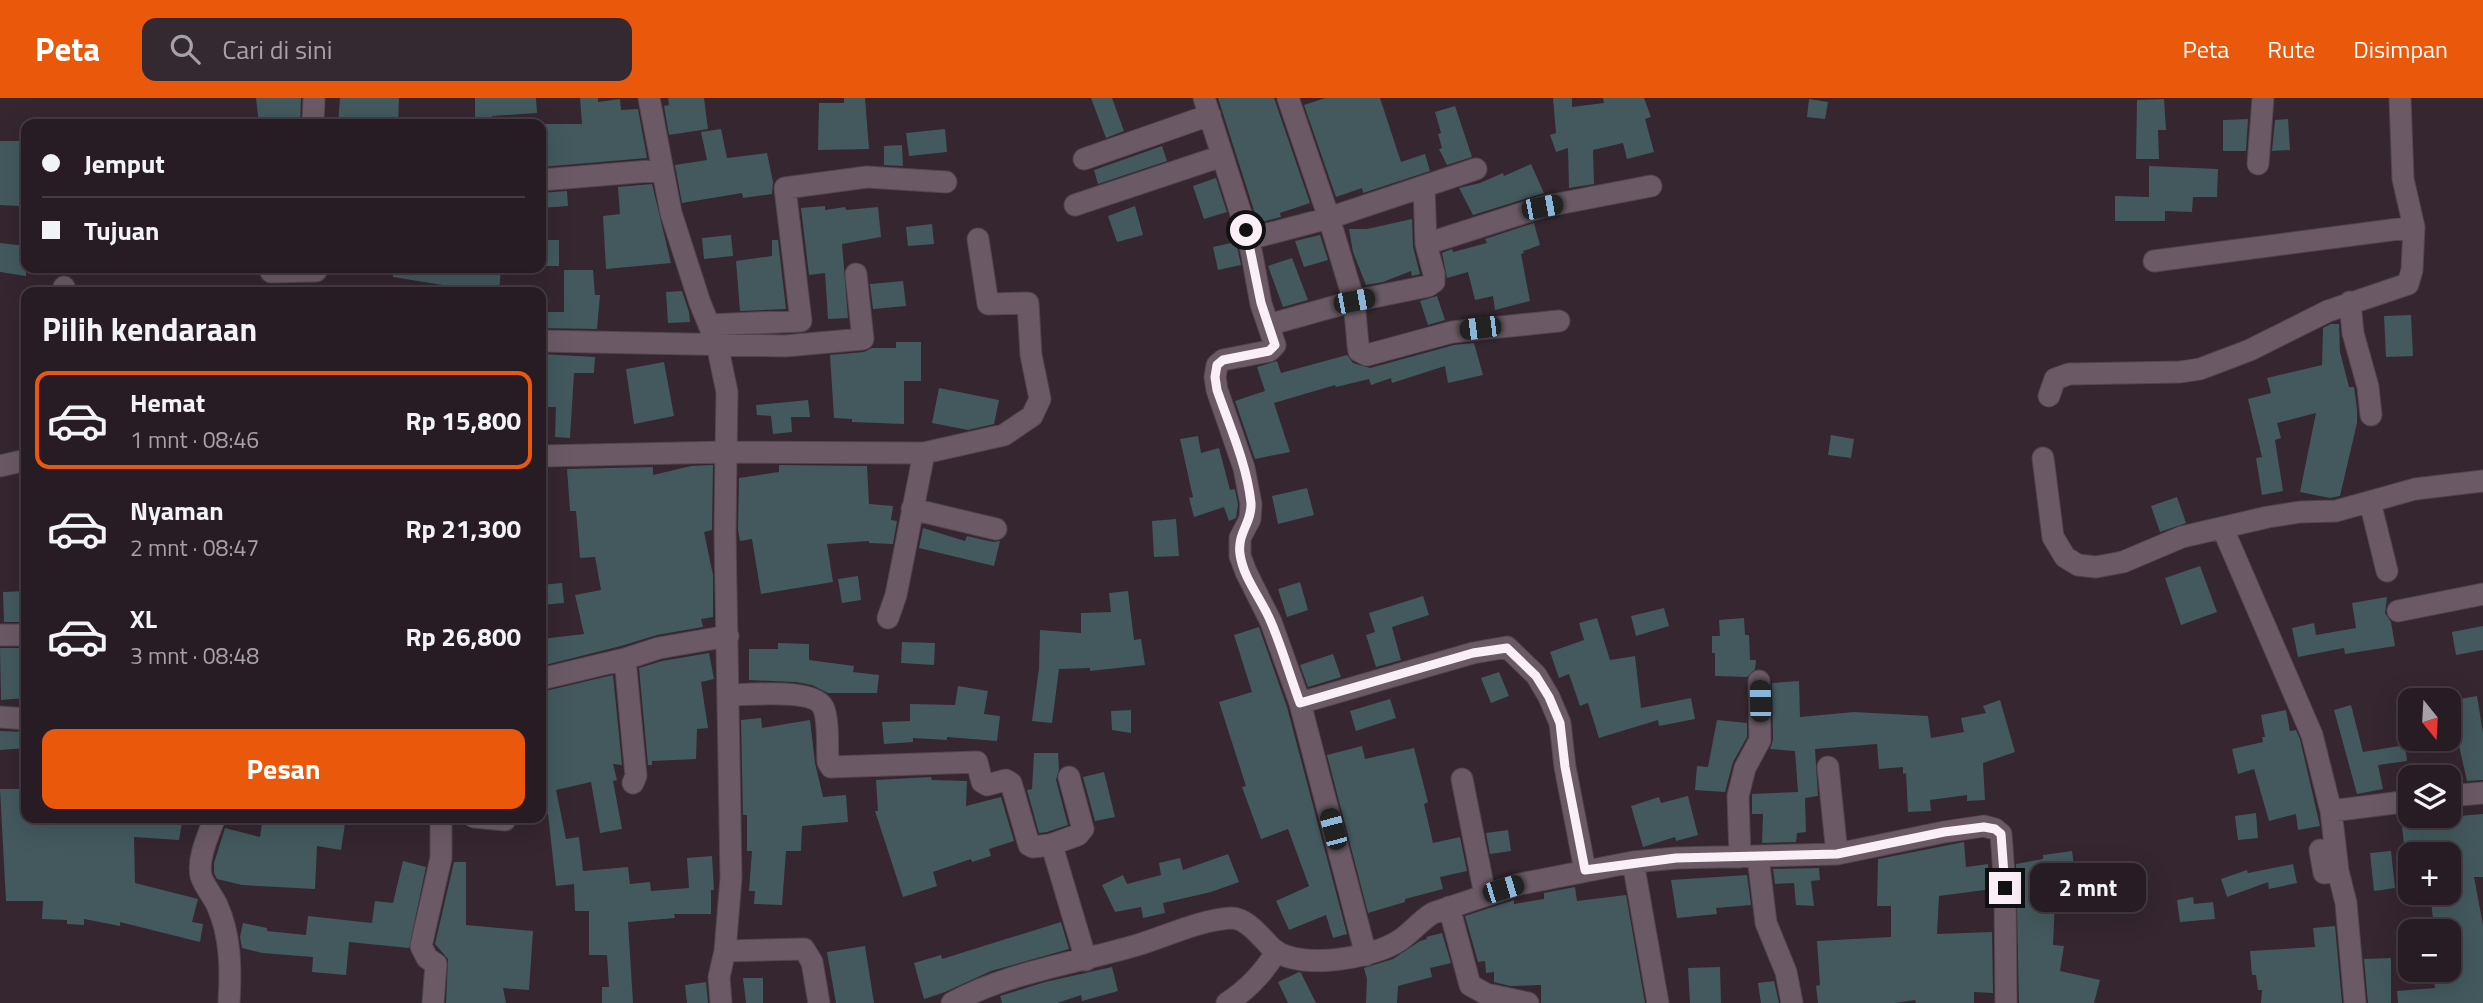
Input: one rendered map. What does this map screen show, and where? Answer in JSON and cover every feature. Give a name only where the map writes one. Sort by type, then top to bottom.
[{"type":"street","points":[[313,119],[314,98]]},
{"type":"street","points":[[649,98],[662,170],[681,249],[713,335],[727,392],[725,532],[731,878],[725,951],[719,976],[721,1003]]},
{"type":"street","points":[[1288,98],[1354,301],[1359,351],[1367,355],[1452,331],[1559,321]]},
{"type":"street","points":[[2258,164],[2263,98]]},
{"type":"street","points":[[2049,396],[2054,379],[2070,374],[2180,372],[2220,362],[2350,303],[2408,284],[2412,270],[2414,227],[2403,179],[2400,98]]},
{"type":"street","points":[[1084,159],[1207,107],[1249,239],[1261,303],[1275,345],[1269,351],[1223,360],[1217,365],[1215,377],[1244,468],[1251,504],[1250,519],[1240,538],[1240,556],[1271,622],[1300,703],[1366,955]]},
{"type":"street","points":[[1075,205],[1222,156]]},
{"type":"street","points":[[1249,239],[1329,218],[1475,169]]},
{"type":"street","points":[[546,180],[662,170]]},
{"type":"street","points":[[546,341],[713,335],[801,321],[785,188],[867,177],[946,182]]},
{"type":"street","points":[[1268,325],[1354,301],[1428,286],[1434,282],[1426,244],[1424,186]]},
{"type":"street","points":[[1426,244],[1542,207],[1651,186]]},
{"type":"street","points":[[2154,261],[2414,227]]},
{"type":"street","points":[[546,456],[726,452],[924,453],[987,441],[1004,435],[1032,416],[1040,400],[1031,355],[1028,303],[988,304],[978,239]]},
{"type":"street","points":[[280,273],[316,277]]},
{"type":"street","points":[[713,335],[785,346],[868,339],[856,274]]},
{"type":"street","points":[[2350,303],[2353,333],[2368,387],[2371,415]]},
{"type":"street","points":[[888,618],[924,453]]},
{"type":"street","points":[[2043,458],[2053,537],[2065,557],[2078,565],[2096,567],[2123,562],[2182,537],[2300,512],[2336,511],[2415,489],[2483,481]]},
{"type":"street","points":[[0,466],[21,461]]},
{"type":"street","points":[[2370,502],[2387,571]]},
{"type":"street","points":[[912,509],[996,529]]},
{"type":"street","points":[[2223,529],[2312,735],[2331,811],[2338,871],[2346,903],[2355,1003]]},
{"type":"street","points":[[2398,611],[2483,594]]},
{"type":"street","points":[[0,635],[21,635]]},
{"type":"street","points":[[546,678],[659,648],[728,636]]},
{"type":"street","points":[[1300,703],[1473,653],[1507,648],[1536,676],[1560,723],[1565,767],[1585,870]]},
{"type":"street","points":[[625,659],[636,776],[632,783]]},
{"type":"street","points":[[1759,681],[1760,740],[1745,768],[1738,796],[1749,857],[1766,923],[1782,961],[1792,1003]]},
{"type":"street","points":[[729,695],[800,695],[818,702],[825,711],[828,762],[831,767],[977,762],[982,782],[987,785],[1006,780],[1011,783],[1029,845],[1033,847],[1050,845],[1078,835],[1083,830],[1069,777]]},
{"type":"street","points":[[0,717],[21,719]]},
{"type":"street","points":[[1828,767],[1837,854]]},
{"type":"street","points":[[1462,779],[1486,895]]},
{"type":"street","points":[[2461,795],[2483,793]]},
{"type":"street","points":[[2331,811],[2398,803]]},
{"type":"street","points":[[213,823],[202,858],[201,877],[227,929],[229,1003]]},
{"type":"street","points":[[433,1003],[436,964],[427,958],[421,946],[441,858],[441,823]]},
{"type":"street","points":[[952,1003],[973,992],[1060,965],[1231,918],[1246,923],[1276,952],[1300,960],[1328,960],[1366,955],[1400,940],[1421,920],[1449,907],[1520,884],[1585,870],[1633,862],[1837,854],[1944,832],[1984,827],[1995,829],[2001,834],[2005,888],[2006,1003]]},
{"type":"street","points":[[1050,845],[1086,960]]},
{"type":"street","points":[[2320,850],[2324,873],[2338,871]]},
{"type":"street","points":[[1633,862],[1658,1003]]},
{"type":"street","points":[[1449,907],[1469,985],[1486,994],[1528,1003]]},
{"type":"street","points":[[725,951],[804,950],[813,962],[819,1003]]},
{"type":"street","points":[[1227,1003],[1264,973],[1276,952]]},
{"type":"building","points":[[256,98],[301,98],[300,119],[258,119]]},
{"type":"building","points":[[340,98],[399,98],[398,119],[338,119]]},
{"type":"building","points":[[475,98],[536,98],[537,113],[475,119]]},
{"type":"building","points":[[580,98],[598,98],[598,102],[620,99],[621,110],[638,109],[647,158],[546,167],[546,124],[582,124]]},
{"type":"building","points":[[668,98],[704,98],[708,129],[669,135],[664,106],[669,105]]},
{"type":"building","points":[[844,98],[865,98],[869,149],[818,150],[819,103],[844,103]]},
{"type":"building","points":[[1091,98],[1112,98],[1124,131],[1106,138]]},
{"type":"building","points":[[1218,98],[1274,98],[1310,203],[1280,213],[1281,217],[1258,223]]},
{"type":"building","points":[[1325,98],[1380,98],[1401,162],[1425,154],[1430,171],[1363,193],[1362,188],[1336,197],[1304,105]]},
{"type":"building","points":[[1553,98],[1572,98],[1572,107],[1604,103],[1603,98],[1644,98],[1651,117],[1645,119],[1654,152],[1627,159],[1623,143],[1593,150],[1594,184],[1569,188],[1568,148],[1556,152],[1550,135],[1556,133]]},
{"type":"building","points":[[1809,99],[1828,102],[1825,119],[1807,117]]},
{"type":"building","points":[[2164,99],[2166,130],[2158,130],[2159,159],[2136,159],[2137,100]]},
{"type":"building","points":[[1455,106],[1472,157],[1447,165],[1439,149],[1442,148],[1438,134],[1441,133],[1435,112]]},
{"type":"building","points":[[2248,119],[2246,151],[2223,151],[2223,120]]},
{"type":"building","points":[[2288,119],[2290,150],[2272,151],[2275,120]]},
{"type":"building","points":[[721,129],[727,158],[767,153],[773,182],[772,194],[743,198],[742,193],[682,203],[675,165],[707,160],[701,132]]},
{"type":"building","points":[[945,129],[947,152],[909,156],[906,133]]},
{"type":"building","points":[[0,141],[21,141],[19,206],[0,205]]},
{"type":"building","points":[[902,145],[903,166],[884,165],[884,146]]},
{"type":"building","points":[[1162,146],[1167,161],[1098,184],[1094,170]]},
{"type":"building","points":[[1531,164],[1544,193],[1473,215],[1459,188],[1503,173],[1504,176]]},
{"type":"building","points":[[2149,166],[2218,169],[2217,197],[2193,197],[2192,212],[2165,211],[2165,221],[2115,221],[2115,196],[2149,197]]},
{"type":"building","points":[[1216,178],[1227,212],[1204,219],[1193,186]]},
{"type":"building","points":[[652,184],[671,263],[606,269],[603,216],[620,214],[618,187]]},
{"type":"building","points":[[567,191],[568,206],[546,208],[546,193]]},
{"type":"building","points":[[825,206],[825,210],[878,207],[881,237],[842,244],[848,318],[828,319],[825,273],[809,275],[801,208]]},
{"type":"building","points":[[1135,206],[1143,235],[1117,242],[1108,216]]},
{"type":"building","points":[[1412,219],[1413,247],[1420,274],[1412,276],[1411,271],[1383,282],[1366,285],[1353,252],[1349,229],[1367,229]]},
{"type":"building","points":[[1534,223],[1540,245],[1521,254],[1530,301],[1495,310],[1493,296],[1475,300],[1468,272],[1447,278],[1442,253],[1487,243],[1485,239]]},
{"type":"building","points":[[932,224],[934,244],[908,246],[906,227]]},
{"type":"building","points":[[731,235],[733,256],[704,259],[702,238]]},
{"type":"building","points":[[1320,235],[1328,260],[1304,267],[1295,241]]},
{"type":"building","points":[[546,240],[559,240],[559,266],[546,266]]},
{"type":"building","points":[[772,240],[778,240],[786,309],[740,311],[736,261],[772,256]]},
{"type":"building","points":[[1236,242],[1241,265],[1218,270],[1213,247]]},
{"type":"building","points":[[0,243],[21,245],[21,273],[26,273],[26,276],[0,272]]},
{"type":"building","points":[[1292,258],[1308,300],[1283,307],[1268,266]]},
{"type":"building","points":[[564,270],[593,270],[595,295],[600,295],[597,329],[546,328],[546,312],[564,312]]},
{"type":"building","points":[[393,273],[501,273],[499,287],[449,287],[393,277]]},
{"type":"building","points":[[903,281],[906,306],[873,309],[870,284]]},
{"type":"building","points":[[682,291],[690,322],[668,323],[666,292]]},
{"type":"building","points":[[1437,296],[1445,320],[1428,325],[1420,301]]},
{"type":"building","points":[[2411,315],[2413,356],[2386,357],[2384,316]]},
{"type":"building","points":[[2339,324],[2340,352],[2349,387],[2354,387],[2357,409],[2357,423],[2340,496],[2330,498],[2300,492],[2316,413],[2277,423],[2281,438],[2275,440],[2283,491],[2262,495],[2256,458],[2262,457],[2248,399],[2271,393],[2267,378],[2322,365],[2323,328]]},
{"type":"building","points":[[896,342],[921,342],[921,381],[904,381],[904,424],[852,422],[852,419],[834,418],[830,355],[864,352],[872,348],[896,348]]},
{"type":"building","points":[[1474,343],[1483,375],[1448,383],[1445,366],[1392,383],[1391,378],[1371,385],[1369,379],[1336,387],[1335,385],[1274,403],[1290,452],[1255,459],[1235,401],[1265,391],[1257,367],[1277,361],[1281,373],[1347,355],[1353,363],[1370,368],[1454,345]]},
{"type":"building","points":[[546,354],[595,357],[594,373],[574,373],[570,438],[555,437],[556,407],[546,407]]},
{"type":"building","points":[[664,362],[674,416],[634,424],[626,369]]},
{"type":"building","points":[[939,388],[999,400],[994,424],[968,430],[932,423]]},
{"type":"building","points":[[808,400],[810,417],[791,417],[792,432],[773,434],[771,416],[757,415],[756,405]]},
{"type":"building","points":[[1831,435],[1854,439],[1851,458],[1828,455]]},
{"type":"building","points":[[1198,436],[1201,453],[1219,448],[1230,490],[1235,489],[1238,505],[1236,518],[1229,521],[1224,507],[1194,517],[1189,498],[1193,497],[1180,439]]},
{"type":"building","points":[[713,465],[712,530],[704,532],[713,575],[713,617],[701,619],[703,627],[657,635],[546,665],[546,638],[584,634],[575,595],[601,590],[595,557],[580,558],[576,511],[570,511],[567,469],[653,467],[653,475],[691,466]]},
{"type":"building","points":[[779,465],[867,466],[869,504],[893,506],[891,520],[897,521],[893,544],[869,541],[827,544],[833,582],[761,594],[752,539],[740,541],[739,478],[779,472]]},
{"type":"building","points":[[1307,488],[1314,515],[1278,524],[1272,496]]},
{"type":"building","points":[[2177,497],[2186,523],[2160,532],[2151,506]]},
{"type":"building","points":[[1176,519],[1179,556],[1154,557],[1152,521]]},
{"type":"building","points":[[923,528],[965,541],[967,536],[1000,541],[994,566],[919,548]]},
{"type":"building","points":[[2200,566],[2217,612],[2181,625],[2165,578]]},
{"type":"building","points":[[858,576],[861,600],[842,603],[838,579]]},
{"type":"building","points":[[1300,582],[1308,610],[1287,617],[1278,589]]},
{"type":"building","points":[[562,583],[564,603],[546,605],[546,585]]},
{"type":"building","points":[[21,591],[21,622],[4,622],[3,592]]},
{"type":"building","points":[[1128,591],[1134,640],[1141,639],[1145,665],[1090,671],[1090,668],[1059,669],[1052,723],[1032,721],[1039,668],[1040,630],[1081,633],[1081,613],[1111,612],[1109,593]]},
{"type":"building","points":[[1423,596],[1429,615],[1392,627],[1401,660],[1376,667],[1366,635],[1375,632],[1369,613]]},
{"type":"building","points":[[2387,597],[2385,613],[2391,622],[2395,646],[2345,654],[2344,648],[2298,657],[2292,628],[2314,623],[2316,635],[2356,628],[2352,603]]},
{"type":"building","points":[[1664,608],[1669,626],[1636,636],[1631,616]]},
{"type":"building","points":[[1597,618],[1610,660],[1635,656],[1641,708],[1691,698],[1695,719],[1659,726],[1658,720],[1599,738],[1588,703],[1580,706],[1569,674],[1559,678],[1550,652],[1584,640],[1579,623]]},
{"type":"building","points":[[1744,618],[1745,635],[1749,635],[1750,660],[1756,660],[1755,669],[1747,677],[1715,676],[1712,636],[1720,636],[1719,620]]},
{"type":"building","points":[[2483,626],[2483,650],[2456,655],[2452,632]]},
{"type":"building","points":[[1259,627],[1287,707],[1347,934],[1333,938],[1326,915],[1289,930],[1276,901],[1309,886],[1288,829],[1261,839],[1242,787],[1246,786],[1219,702],[1252,692],[1234,635]]},
{"type":"building","points":[[902,642],[935,643],[934,665],[901,663]]},
{"type":"building","points":[[778,643],[809,644],[809,660],[854,666],[853,672],[879,675],[877,693],[828,693],[812,685],[796,682],[749,680],[749,649],[778,649]]},
{"type":"building","points":[[0,648],[21,648],[21,698],[1,700]]},
{"type":"building","points":[[709,653],[714,679],[701,682],[708,728],[697,729],[696,759],[652,761],[652,765],[648,765],[639,668]]},
{"type":"building","points":[[1333,654],[1341,677],[1308,687],[1300,665]]},
{"type":"building","points":[[1499,672],[1509,696],[1491,703],[1481,678]]},
{"type":"building","points":[[613,675],[622,765],[613,764],[617,780],[613,781],[622,829],[600,833],[591,782],[556,790],[566,839],[579,837],[583,871],[628,867],[630,884],[650,882],[651,891],[689,888],[687,858],[712,856],[714,890],[711,890],[711,914],[674,914],[675,918],[628,922],[633,1003],[602,1003],[602,987],[609,987],[607,955],[589,955],[589,911],[575,911],[574,884],[556,886],[546,814],[546,691]]},
{"type":"building","points":[[1799,681],[1800,717],[1854,712],[1928,716],[1931,738],[1964,732],[1961,718],[1986,713],[1983,706],[2000,700],[2015,752],[1983,763],[1985,800],[1967,801],[1967,795],[1930,800],[1931,811],[1908,812],[1906,773],[1903,774],[1903,767],[1879,769],[1877,744],[1815,749],[1818,796],[1805,798],[1806,832],[1797,833],[1796,842],[1762,843],[1763,814],[1752,814],[1752,794],[1798,792],[1795,751],[1770,749],[1773,740],[1772,683]]},
{"type":"building","points":[[958,686],[988,691],[984,714],[1000,716],[997,741],[947,737],[947,740],[913,738],[913,742],[884,744],[882,722],[910,721],[910,704],[955,705]]},
{"type":"building","points":[[2477,696],[2483,733],[2483,780],[2467,781],[2460,751],[2461,699]]},
{"type":"building","points":[[1390,699],[1396,718],[1356,731],[1350,711]]},
{"type":"building","points":[[2351,705],[2363,752],[2398,746],[2398,751],[2406,751],[2407,761],[2378,765],[2383,789],[2357,794],[2334,710]]},
{"type":"building","points":[[1131,710],[1131,733],[1112,730],[1111,711]]},
{"type":"building","points":[[2286,710],[2290,731],[2296,730],[2300,739],[2320,826],[2298,830],[2296,814],[2269,821],[2254,769],[2238,774],[2232,749],[2263,742],[2262,737],[2265,737],[2261,715]]},
{"type":"building","points":[[761,718],[762,728],[810,720],[815,763],[823,797],[846,795],[848,822],[802,826],[801,851],[786,851],[782,905],[754,904],[755,891],[749,891],[752,851],[747,851],[747,815],[743,815],[741,720]]},
{"type":"building","points":[[1717,720],[1747,723],[1747,737],[1733,762],[1725,792],[1695,790],[1697,766],[1708,767]]},
{"type":"building","points":[[0,731],[21,732],[21,748],[0,750]]},
{"type":"building","points":[[1362,746],[1365,759],[1414,748],[1428,802],[1424,804],[1433,843],[1460,837],[1467,871],[1440,877],[1443,889],[1368,913],[1327,755]]},
{"type":"building","points":[[1034,753],[1058,753],[1059,769],[1056,780],[1068,825],[1039,833],[1027,790],[1032,789]]},
{"type":"building","points":[[1104,772],[1115,817],[1095,821],[1083,777]]},
{"type":"building","points":[[931,777],[932,780],[967,781],[966,806],[1001,797],[1014,841],[989,849],[991,856],[972,862],[971,859],[933,872],[937,886],[903,897],[875,811],[878,811],[876,780]]},
{"type":"building","points":[[0,789],[21,789],[21,823],[182,823],[179,840],[134,837],[135,883],[198,899],[192,922],[203,924],[200,942],[120,922],[120,926],[84,919],[84,925],[67,924],[67,920],[42,919],[43,901],[6,901]]},
{"type":"building","points":[[1688,796],[1698,835],[1676,841],[1675,837],[1643,847],[1631,806],[1659,797],[1661,803]]},
{"type":"building","points":[[2256,813],[2258,838],[2238,840],[2235,816]]},
{"type":"building","points":[[2483,814],[2483,877],[2474,877],[2483,925],[2483,1003],[2398,1003],[2397,991],[2435,988],[2434,982],[2461,982],[2461,919],[2433,919],[2431,905],[2461,905],[2461,842],[2404,842],[2402,828],[2461,828],[2461,816]]},
{"type":"building","points":[[262,823],[345,823],[341,850],[317,846],[315,889],[242,885],[217,879],[214,863],[225,828],[260,837]]},
{"type":"building","points":[[1508,830],[1511,851],[1490,854],[1486,833]]},
{"type":"building","points":[[1964,842],[1966,867],[1988,864],[1992,889],[1939,896],[1937,934],[1992,932],[1993,993],[1974,992],[1974,1003],[1916,1003],[1915,1000],[1895,1003],[1818,1003],[1816,986],[1820,985],[1817,941],[1891,937],[1891,906],[1877,906],[1878,859]]},
{"type":"building","points":[[2072,851],[2075,874],[2052,877],[2055,899],[2053,945],[2064,946],[2060,971],[2100,980],[2094,1003],[2019,1003],[2016,864],[2043,859],[2043,855]]},
{"type":"building","points":[[2391,851],[2395,888],[2374,891],[2370,853]]},
{"type":"building","points":[[1228,854],[1239,882],[1211,892],[1163,903],[1165,913],[1143,918],[1141,907],[1115,912],[1102,885],[1123,875],[1127,884],[1161,875],[1159,863],[1180,858],[1183,870]]},
{"type":"building","points":[[403,861],[426,867],[409,948],[349,942],[346,975],[312,972],[313,957],[262,953],[242,948],[240,937],[243,923],[267,928],[267,931],[306,935],[308,916],[372,923],[375,901],[393,903]]},
{"type":"building","points":[[454,862],[466,862],[466,925],[533,931],[529,990],[503,988],[506,1003],[446,1003],[448,959],[435,944]]},
{"type":"building","points":[[2293,864],[2297,883],[2269,889],[2268,882],[2227,897],[2221,879],[2247,870],[2248,873]]},
{"type":"building","points":[[1819,868],[1820,880],[1811,881],[1814,906],[1796,905],[1794,883],[1775,884],[1773,869]]},
{"type":"building","points":[[1747,875],[1751,905],[1716,908],[1717,914],[1677,918],[1671,880]]},
{"type":"building","points":[[1575,887],[1577,901],[1626,895],[1645,1003],[1541,1003],[1541,985],[1510,986],[1494,982],[1494,972],[1486,973],[1485,961],[1478,962],[1465,916],[1514,900],[1514,904],[1544,899],[1544,893]]},
{"type":"building","points":[[2193,897],[2194,904],[2213,902],[2215,919],[2180,922],[2177,900]]},
{"type":"building","points":[[1061,922],[1069,949],[991,971],[924,999],[914,963],[941,955],[942,959]]},
{"type":"building","points":[[2335,926],[2342,1003],[2261,1003],[2262,990],[2258,990],[2256,975],[2252,975],[2250,951],[2315,947],[2313,928]]},
{"type":"building","points":[[1442,933],[1451,963],[1430,968],[1432,977],[1398,986],[1397,1003],[1366,1003],[1367,979],[1364,968],[1393,959],[1427,939],[1426,937]]},
{"type":"building","points":[[865,946],[874,1003],[836,1003],[827,952]]},
{"type":"building","points":[[2391,958],[2391,1003],[2368,1003],[2364,959]]},
{"type":"building","points":[[1112,967],[1118,991],[1082,1001],[1081,995],[1057,1003],[1002,1003],[1000,996],[1045,982]]},
{"type":"building","points":[[1720,967],[1721,1003],[1690,1003],[1688,968]]},
{"type":"building","points":[[1299,972],[1316,1003],[1288,1003],[1278,982]]},
{"type":"building","points":[[743,978],[763,978],[763,1003],[746,1003]]},
{"type":"building","points":[[1774,981],[1779,1003],[1761,1003],[1758,983]]},
{"type":"building","points":[[706,982],[708,1003],[687,1003],[685,985]]},
{"type":"route","points":[[1246,230],[1261,303],[1275,345],[1269,351],[1223,360],[1217,365],[1215,377],[1244,468],[1251,504],[1250,519],[1240,538],[1240,556],[1271,622],[1300,703],[1473,653],[1492,648],[1507,648],[1536,676],[1560,723],[1565,767],[1585,870],[1676,858],[1837,854],[1944,832],[1984,827],[1995,829],[2001,834],[2005,888]]}]
